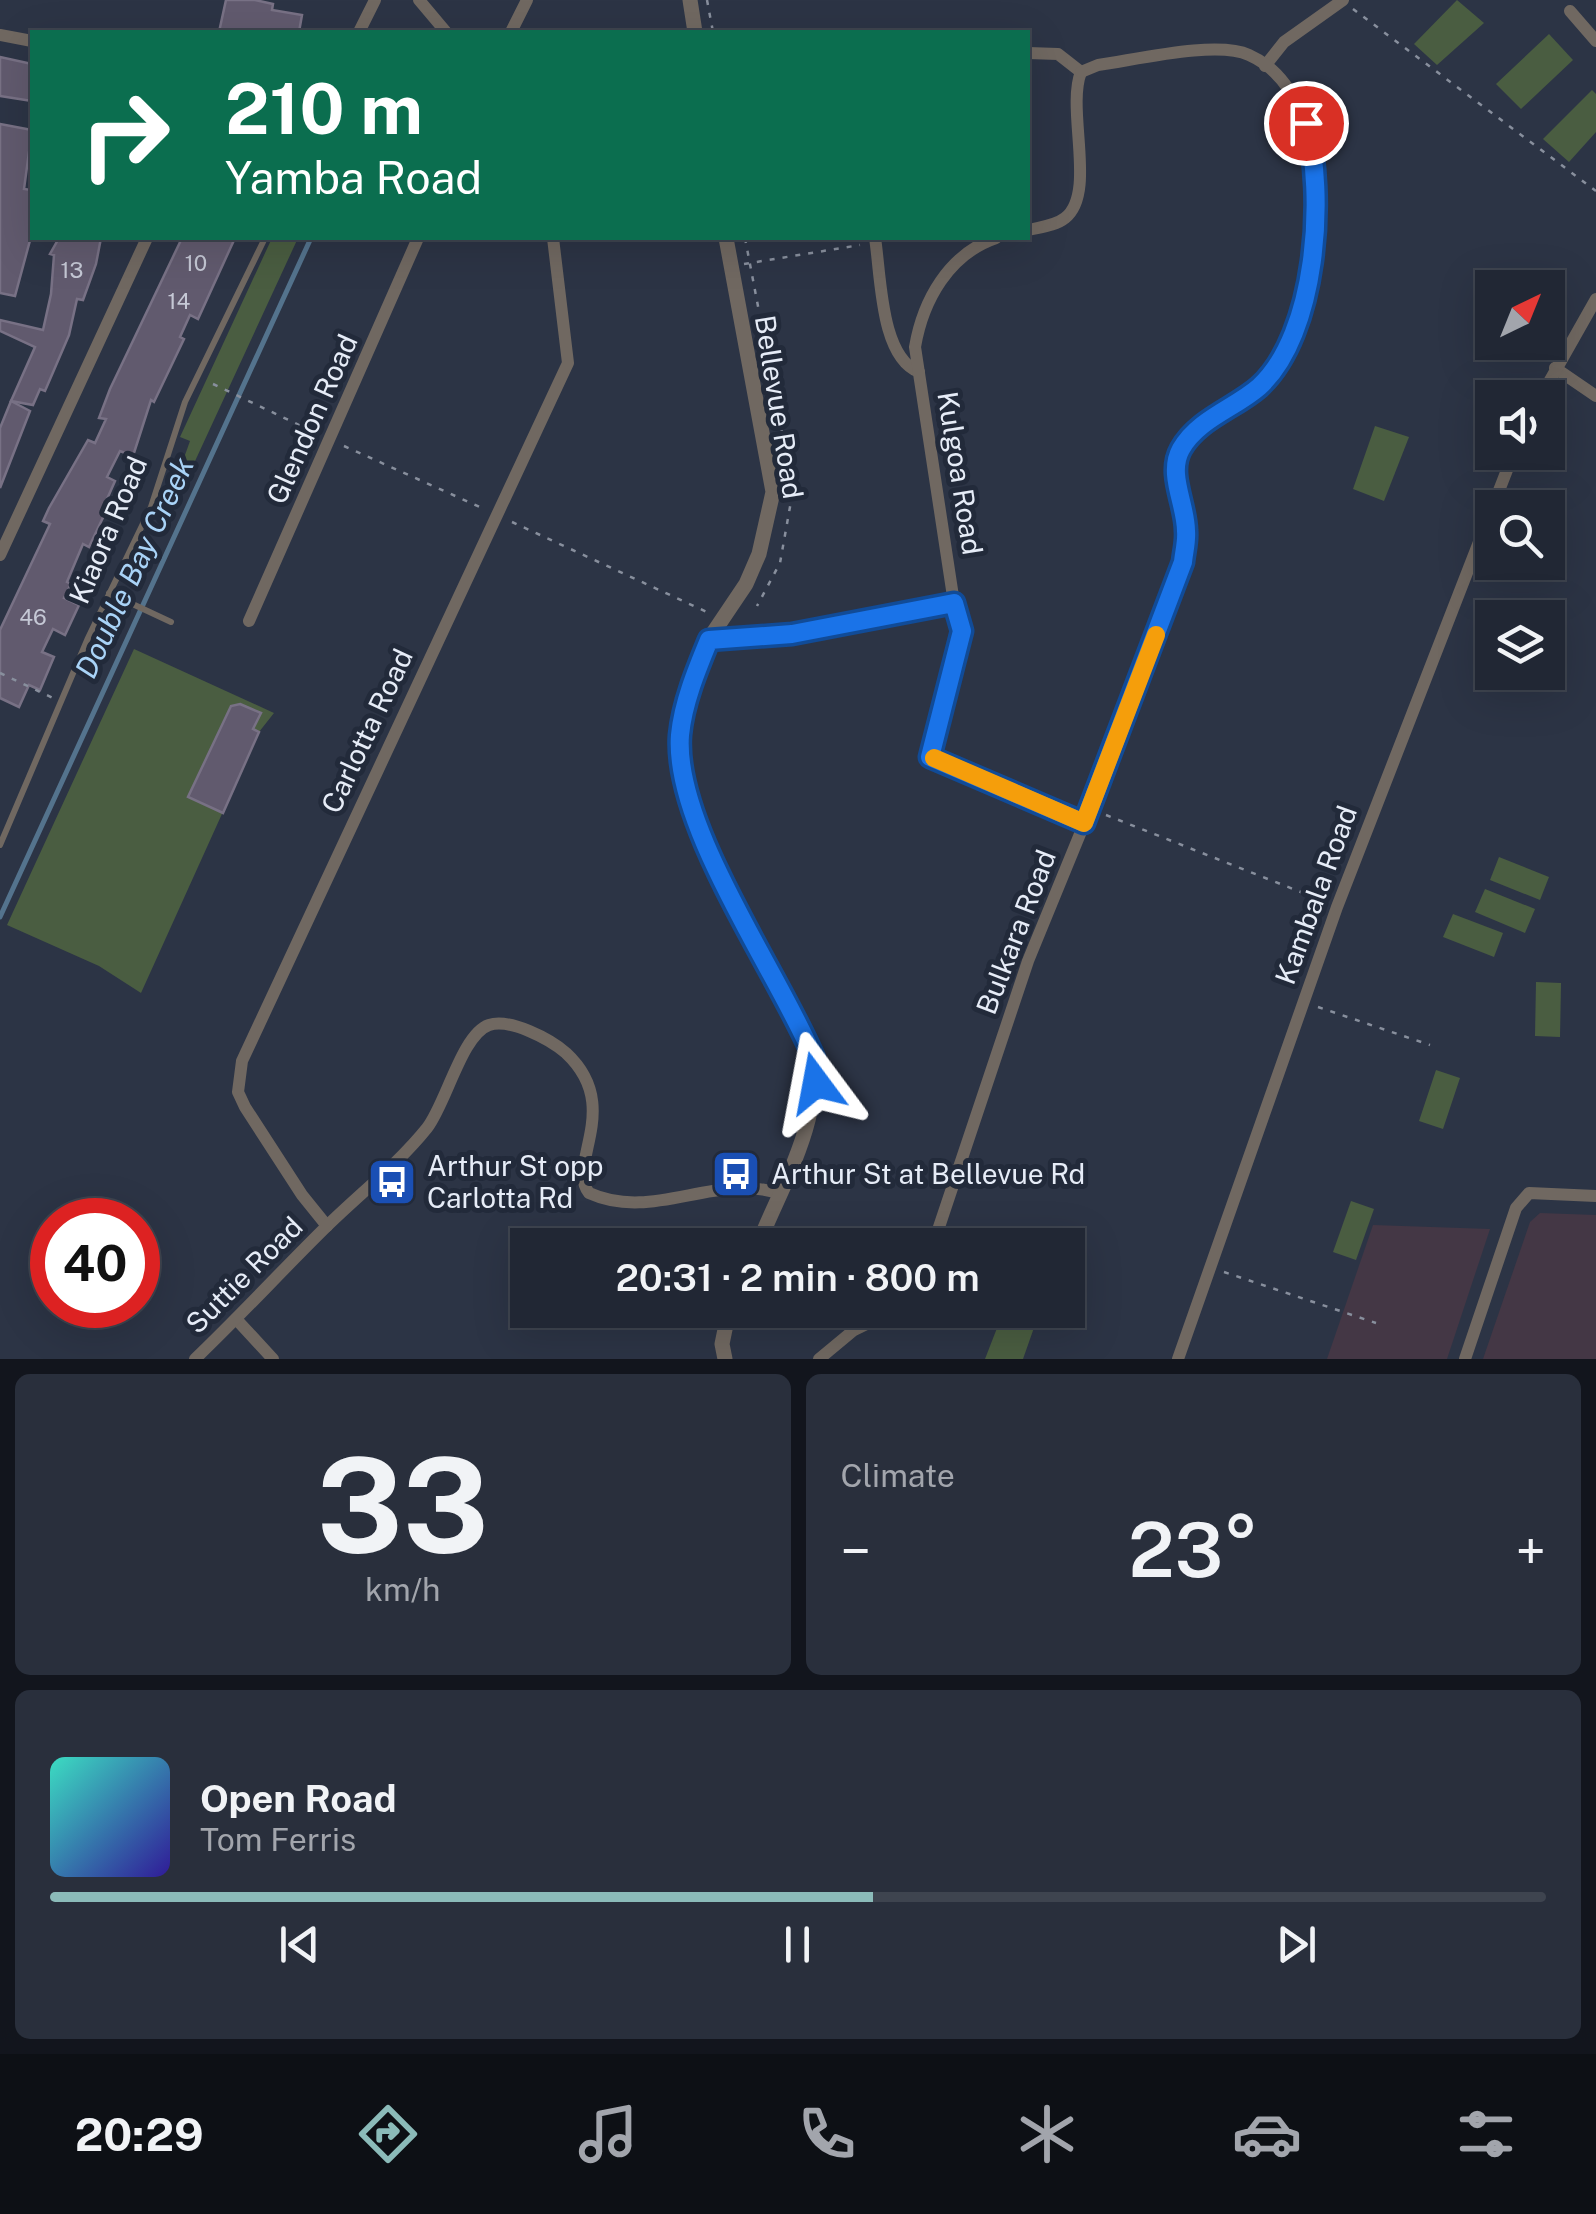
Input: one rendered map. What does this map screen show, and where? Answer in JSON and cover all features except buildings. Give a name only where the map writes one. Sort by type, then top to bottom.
[{"type":"street","points":[[360,30],[374,0]]},
{"type":"street","points":[[419,0],[444,30]]},
{"type":"street","points":[[511,30],[527,0]]},
{"type":"street","points":[[690,0],[695,30]]},
{"type":"street","points":[[1030,229],[1066,218],[1077,200],[1074,90],[1081,72],[1098,65],[1232,50],[1265,66],[1284,42],[1344,0]]},
{"type":"street","points":[[1570,11],[1596,41]]},
{"type":"street","points":[[0,34],[30,41]]},
{"type":"street","points":[[1030,52],[1058,54],[1081,72]]},
{"type":"street","name":"Bulkara Road","points":[[939,1228],[1028,961],[1183,562],[1186,531],[1174,473],[1180,450],[1196,430],[1269,376],[1280,364],[1298,323],[1312,250],[1316,164],[1298,106],[1265,66]]},
{"type":"street","points":[[0,555],[146,240]]},
{"type":"street","name":"Glendon Road","points":[[250,621],[417,240]]},
{"type":"street","name":"Carlotta Road","points":[[327,1226],[246,1107],[238,1080],[254,1034],[568,363],[554,240]]},
{"type":"street","name":"Bellevue Road","points":[[726,240],[773,492],[760,554],[709,640],[680,735],[685,776],[702,835],[806,1037],[816,1071],[800,1141],[765,1228]]},
{"type":"street","points":[[876,240],[892,344],[902,362],[919,372]]},
{"type":"street","name":"Kulgoa Road","points":[[992,240],[964,256],[935,289],[919,322],[915,347],[954,603],[962,631],[930,757],[1084,823]]},
{"type":"street","points":[[1549,380],[1596,300]]},
{"type":"street","points":[[1555,368],[1596,396]]},
{"type":"street","name":"Kambala Road","points":[[1178,1359],[1303,1002],[1507,470]]},
{"type":"street","points":[[709,640],[792,634],[954,603]]},
{"type":"street","name":"Suttie Road","points":[[196,1359],[424,1132],[476,1034],[498,1024],[527,1032],[564,1052],[584,1082],[596,1111],[582,1166],[582,1185],[589,1193],[634,1206],[732,1186],[778,1193]]},
{"type":"street","points":[[1466,1359],[1516,1208],[1529,1194],[1596,1196]]},
{"type":"street","points":[[236,1320],[274,1359]]},
{"type":"street","points":[[726,1354],[728,1328]]},
{"type":"street","points":[[819,1359],[836,1342],[862,1328]]},
{"type":"lane","name":"Kiaora Road","points":[[0,845],[60,702],[151,507],[185,402],[264,240]]},
{"type":"lane","points":[[109,593],[171,622]]},
{"type":"path","points":[[707,0],[713,30]]},
{"type":"path","points":[[1344,0],[1596,191]]},
{"type":"path","points":[[750,263],[876,240]]},
{"type":"path","points":[[213,384],[470,502]]},
{"type":"path","points":[[522,527],[724,620]]},
{"type":"path","points":[[0,673],[60,702]]},
{"type":"path","points":[[1102,814],[1320,900]]},
{"type":"path","points":[[1303,1002],[1430,1045]]},
{"type":"path","points":[[1209,1266],[1376,1323]]},
{"type":"shaded area","points":[[1540,1213],[1596,1215],[1596,1359],[1483,1359],[1530,1222]]},
{"type":"shaded area","points":[[1373,1225],[1490,1229],[1447,1359],[1327,1359]]},
{"type":"green space","points":[[1457,0],[1484,23],[1437,65],[1414,44]]},
{"type":"green space","points":[[1549,34],[1573,60],[1521,109],[1496,84]]},
{"type":"green space","points":[[1592,90],[1596,94],[1596,132],[1569,162],[1543,139]]},
{"type":"green space","points":[[271,240],[297,240],[172,511],[166,508],[190,441],[180,437]]},
{"type":"green space","points":[[1375,426],[1409,437],[1384,501],[1353,489]]},
{"type":"green space","points":[[134,649],[274,713],[259,732],[141,993],[99,966],[7,925]]},
{"type":"green space","points":[[1499,857],[1549,877],[1540,900],[1490,880]]},
{"type":"green space","points":[[1485,889],[1535,909],[1525,933],[1475,912]]},
{"type":"green space","points":[[1453,914],[1503,933],[1494,957],[1443,937]]},
{"type":"green space","points":[[1536,982],[1561,983],[1560,1037],[1535,1036]]},
{"type":"green space","points":[[1436,1070],[1460,1078],[1443,1129],[1419,1121]]},
{"type":"green space","points":[[1351,1201],[1374,1209],[1356,1260],[1333,1252]]},
{"type":"green space","points":[[997,1328],[1034,1328],[1023,1359],[985,1359]]},
{"type":"waterway","name":"Double Bay Creek","points":[[0,917],[310,240]]},
{"type":"slow traffic","points":[[934,758],[1084,823],[1156,635]]},
{"type":"place","name":"Arthur St at Bellevue Rd","points":[[736,1174]]},
{"type":"place","name":"Arthur St opp Carlotta Rd","points":[[392,1182]]},
{"type":"route","points":[[816,1083],[814,1058],[702,835],[685,776],[680,735],[709,640],[792,634],[954,603],[962,631],[930,757],[1084,823],[1183,562],[1186,531],[1174,473],[1180,450],[1196,430],[1258,387],[1280,364],[1298,323],[1312,250],[1316,200],[1316,164],[1306,123]]}]
